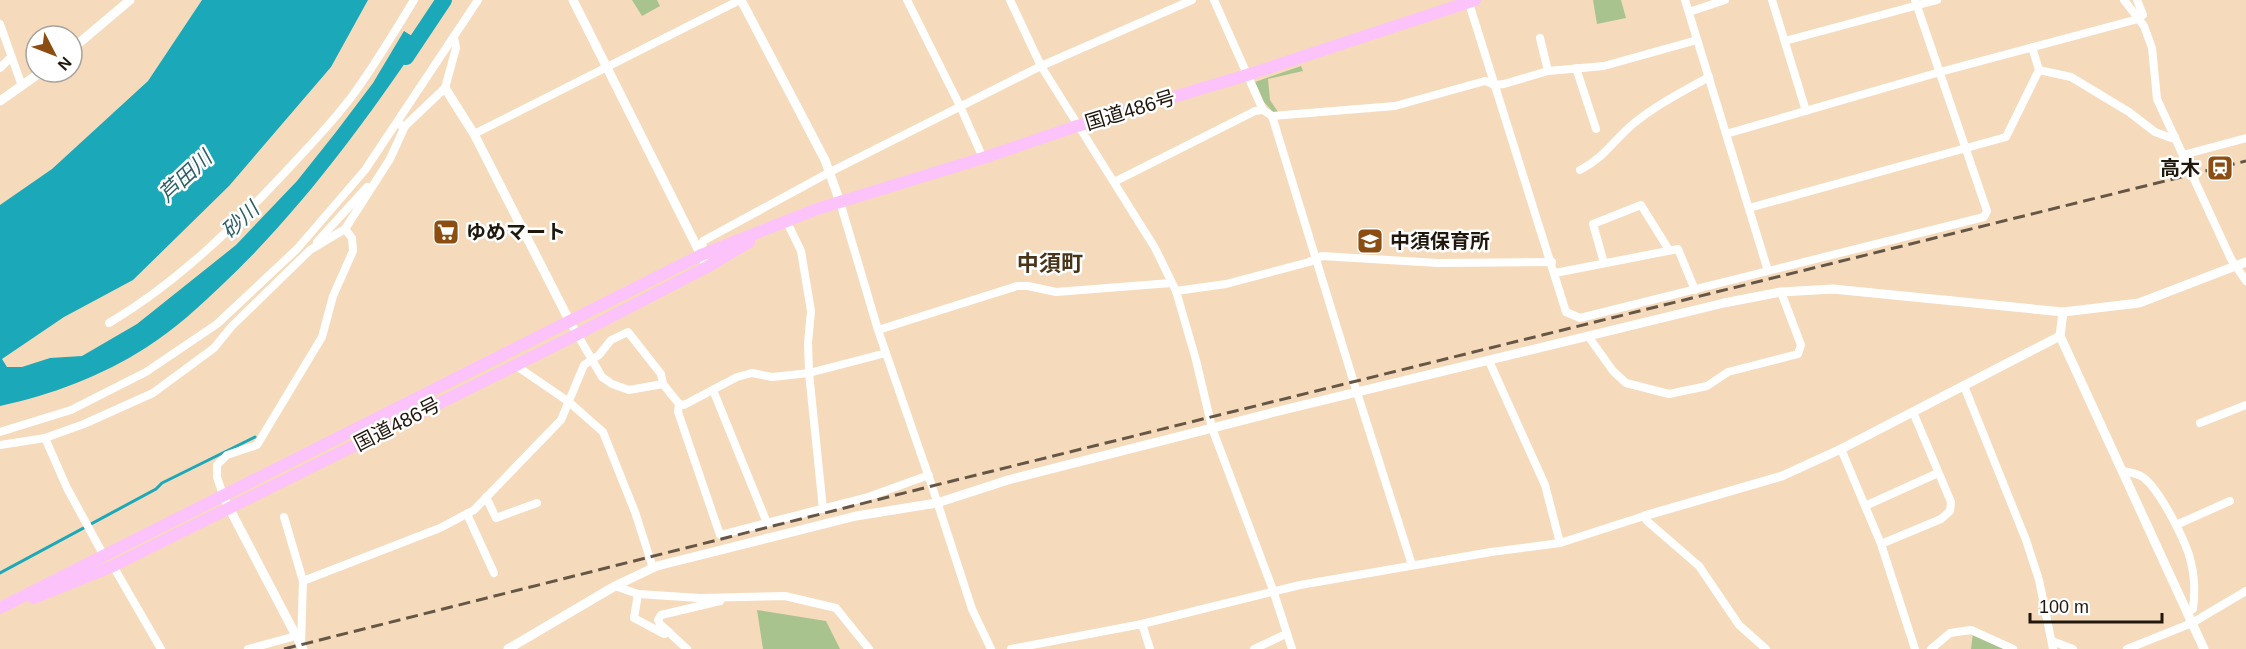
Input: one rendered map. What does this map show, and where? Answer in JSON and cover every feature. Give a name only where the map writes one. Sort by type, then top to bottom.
[{"type":"highway","name":"国道486号","points":[[0,609],[701,255],[786,220],[840,202],[1077,126],[1247,75],[1470,1]]},
{"type":"highway","name":"国道486号","points":[[0,609],[113,566],[576,335],[707,267],[786,220]]},
{"type":"street","points":[[84,39],[130,0]]},
{"type":"street","points":[[110,322],[154,292],[257,201],[339,114],[414,0]]},
{"type":"street","points":[[0,432],[71,410],[137,377],[217,324],[297,249],[365,170],[478,0]]},
{"type":"street","points":[[573,0],[707,267]]},
{"type":"street","points":[[474,134],[740,0],[825,159],[878,330],[929,475],[972,609],[991,649]]},
{"type":"street","points":[[907,0],[960,106],[982,158]]},
{"type":"street","points":[[1010,0],[1041,66],[1155,248],[1176,291],[1196,360],[1212,429],[1273,591],[1292,649]]},
{"type":"street","points":[[701,255],[703,241],[830,172],[1041,66],[1192,0]]},
{"type":"street","points":[[1214,0],[1263,110],[1272,116],[1395,106],[1485,81],[1495,85],[1548,71],[1604,66],[1697,40]]},
{"type":"street","points":[[1685,0],[1768,271]]},
{"type":"street","points":[[1689,12],[1725,0]]},
{"type":"street","points":[[1772,0],[1806,111]]},
{"type":"street","points":[[1785,41],[1916,3],[1937,0]]},
{"type":"street","points":[[2124,0],[2144,26],[2152,48],[2157,99],[2231,259],[2241,264],[2246,281]]},
{"type":"street","points":[[1726,134],[1940,72],[2138,19],[2143,15],[2137,0]]},
{"type":"street","points":[[1470,1],[1566,312],[1580,318],[1984,217],[1987,211],[1916,3]]},
{"type":"street","points":[[0,24],[22,86]]},
{"type":"street","points":[[310,250],[345,229],[390,159],[405,126],[445,88],[456,48],[454,37]]},
{"type":"street","points":[[1540,38],[1548,71]]},
{"type":"street","points":[[1749,207],[2006,137],[2040,70],[2032,47]]},
{"type":"street","points":[[0,68],[11,57]]},
{"type":"street","points":[[1576,68],[1596,129]]},
{"type":"street","points":[[2040,70],[2071,77],[2129,112],[2155,132],[2171,138],[2175,137]]},
{"type":"street","points":[[1580,170],[1596,162],[1631,126],[1658,104],[1709,77]]},
{"type":"street","points":[[0,101],[25,84]]},
{"type":"street","points":[[445,88],[474,134],[576,335],[602,377],[612,384],[629,390],[663,384]]},
{"type":"street","points":[[1114,182],[1255,111],[1263,110]]},
{"type":"street","points":[[1272,116],[1412,565]]},
{"type":"street","points":[[396,124],[405,126]]},
{"type":"street","points":[[2183,155],[2246,138]]},
{"type":"street","points":[[0,445],[45,438],[84,424],[153,393],[214,348],[232,326],[310,250],[351,206],[390,159]]},
{"type":"street","points":[[1605,263],[1593,224],[1641,205],[1669,250]]},
{"type":"street","points":[[786,220],[801,251],[811,311],[808,344],[809,373],[823,509]]},
{"type":"street","points":[[300,645],[223,495],[217,477],[217,465],[227,455],[257,445],[322,337],[333,296],[353,251],[352,238],[345,229]]},
{"type":"street","points":[[1555,273],[1678,249],[1695,290]]},
{"type":"street","points":[[1176,291],[1226,284],[1309,262],[1322,256],[1438,263],[1551,262]]},
{"type":"street","points":[[508,649],[615,586],[653,568],[856,516],[937,503],[1008,480],[1724,303],[1781,292],[1833,289],[2063,312],[2139,303],[2241,264]]},
{"type":"street","points":[[878,330],[1017,286],[1056,292],[1171,283]]},
{"type":"street","points":[[1588,336],[1613,371],[1626,383],[1669,394],[1707,386],[1728,372],[1798,354],[1801,345],[1781,292]]},
{"type":"street","points":[[2063,312],[2060,336],[2204,649]]},
{"type":"street","points":[[303,581],[440,528],[474,510],[561,420],[584,364],[599,355],[611,340],[628,332],[661,374],[663,384],[679,404],[684,405],[737,377],[752,373],[772,377],[809,373],[886,353]]},
{"type":"street","points":[[1011,649],[1142,624],[1273,591],[1412,565],[1560,543],[1782,476],[1842,449],[2060,336]]},
{"type":"street","points":[[1489,361],[1545,485],[1560,543]]},
{"type":"street","points":[[515,365],[569,402],[603,432],[635,512],[653,568]]},
{"type":"street","points":[[1964,386],[2026,540],[2053,645],[2073,649]]},
{"type":"street","points":[[713,390],[766,523]]},
{"type":"street","points":[[679,404],[678,412],[720,535],[868,497],[929,475]]},
{"type":"street","points":[[2200,423],[2246,405]]},
{"type":"street","points":[[1881,544],[1941,519],[1950,510],[1951,502],[1913,412]]},
{"type":"street","points":[[45,438],[67,488],[104,556]]},
{"type":"street","points":[[1842,449],[1881,544],[1915,649]]},
{"type":"street","points":[[2122,471],[2143,477],[2158,495],[2176,525],[2191,561],[2195,593],[2193,609],[2187,613]]},
{"type":"street","points":[[1865,506],[1938,473]]},
{"type":"street","points":[[486,497],[496,518],[537,503]]},
{"type":"street","points":[[2176,525],[2230,501]]},
{"type":"street","points":[[467,514],[494,573]]},
{"type":"street","points":[[1644,516],[1700,566],[1739,625],[1766,649]]},
{"type":"street","points":[[284,517],[303,581],[300,645]]},
{"type":"street","points":[[113,566],[161,649]]},
{"type":"street","points":[[615,586],[638,594],[700,598],[785,596],[836,608],[869,649]]},
{"type":"street","points":[[2127,649],[2192,623],[2246,591]]},
{"type":"street","points":[[638,594],[634,618],[664,634],[669,632]]},
{"type":"street","points":[[687,649],[658,620],[661,615],[722,600],[726,597]]},
{"type":"street","points":[[1142,624],[1150,649]]},
{"type":"street","points":[[1931,649],[1950,633],[1971,630],[2013,649]]},
{"type":"street","points":[[1254,649],[1286,634]]},
{"type":"street","points":[[248,649],[300,645]]},
{"type":"green space","points":[[632,0],[657,0],[660,6],[642,16]]},
{"type":"green space","points":[[1593,0],[1621,0],[1626,18],[1597,24]]},
{"type":"green space","points":[[1301,66],[1303,71],[1268,79],[1270,100],[1278,112],[1274,113],[1263,101],[1255,82]]},
{"type":"green space","points":[[757,610],[826,621],[840,649],[763,649]]},
{"type":"green space","points":[[1973,633],[2008,649],[1971,649]]},
{"type":"water","name":"芦田川","points":[[202,0],[368,0],[331,67],[229,186],[133,280],[64,317],[2,359],[7,367],[22,367],[50,358],[82,356],[137,324],[236,245],[297,181],[373,83],[404,31],[420,41],[328,168],[278,228],[214,293],[167,333],[112,367],[57,390],[0,406],[0,205],[52,169],[148,81]]},
{"type":"waterway","name":"砂川","points":[[406,57],[444,0]]},
{"type":"waterway","points":[[0,573],[156,489],[162,483],[255,437]]},
{"type":"railway","points":[[284,649],[2246,161]]},
{"type":"place","name":"高木","points":[[2220,168]]},
{"type":"place","name":"ゆめマート","points":[[446,232]]},
{"type":"place","name":"中須保育所","points":[[1370,241]]},
{"type":"district","name":"中須町","points":[[1050,263]]}]
